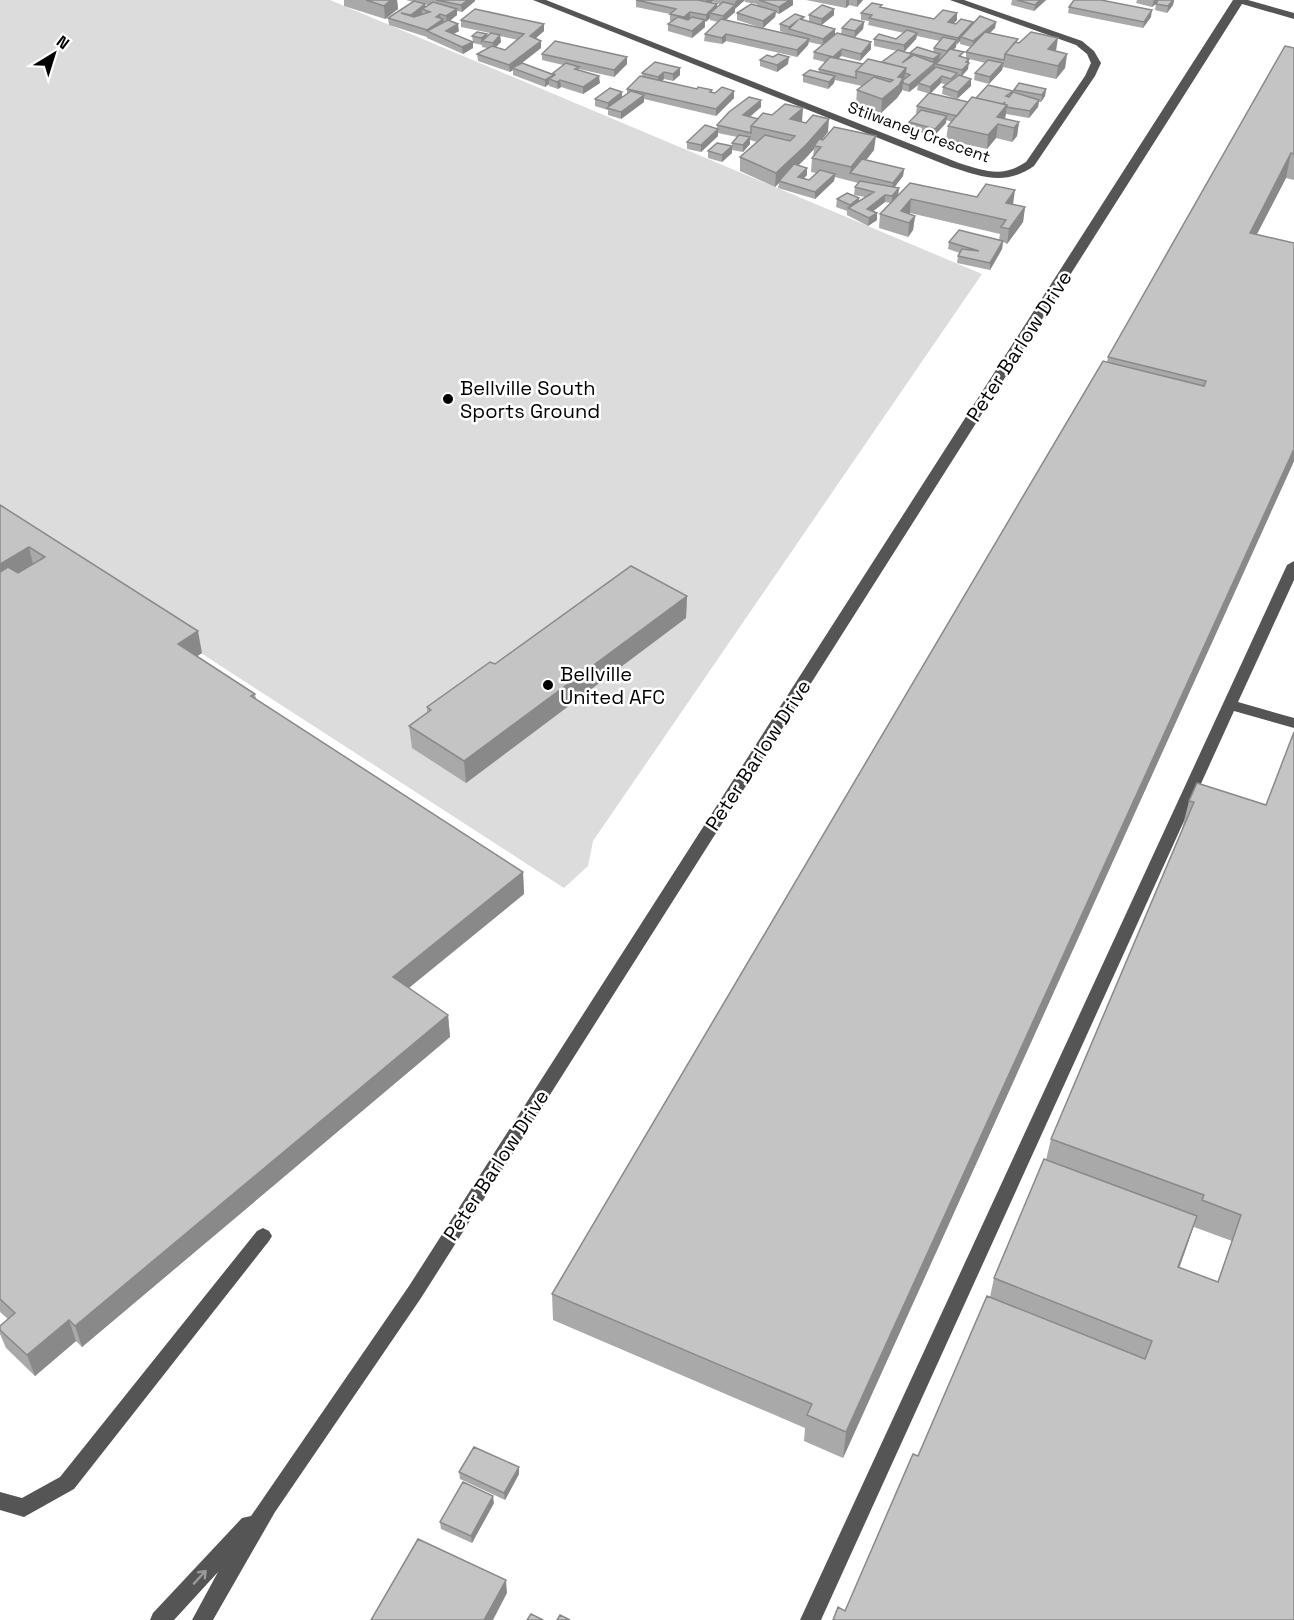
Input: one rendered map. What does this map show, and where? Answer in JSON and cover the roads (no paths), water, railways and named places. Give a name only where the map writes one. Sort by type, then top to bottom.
[{"type":"street","name":"Stilwaney Crescent","points":[[538,0],[955,165],[991,175],[1004,176],[1018,172],[1035,160],[1090,76],[1096,63],[1091,53],[1079,43],[955,0]]},
{"type":"street","points":[[1239,0],[1294,16]]},
{"type":"street","name":"Peter Barlow Drive","points":[[202,1620],[268,1505],[422,1282],[1239,0]]},
{"type":"street","points":[[810,1620],[1294,565]]},
{"type":"street","points":[[1231,705],[1294,723]]},
{"type":"street","points":[[0,1501],[24,1508],[67,1483],[263,1236]]},
{"type":"street","name":"Peter Barlow Drive","points":[[160,1620],[268,1505]]},
{"type":"place","name":"Bellville South Sports Ground","points":[[448,399]]},
{"type":"place","name":"Bellville United AFC","points":[[548,685]]}]
